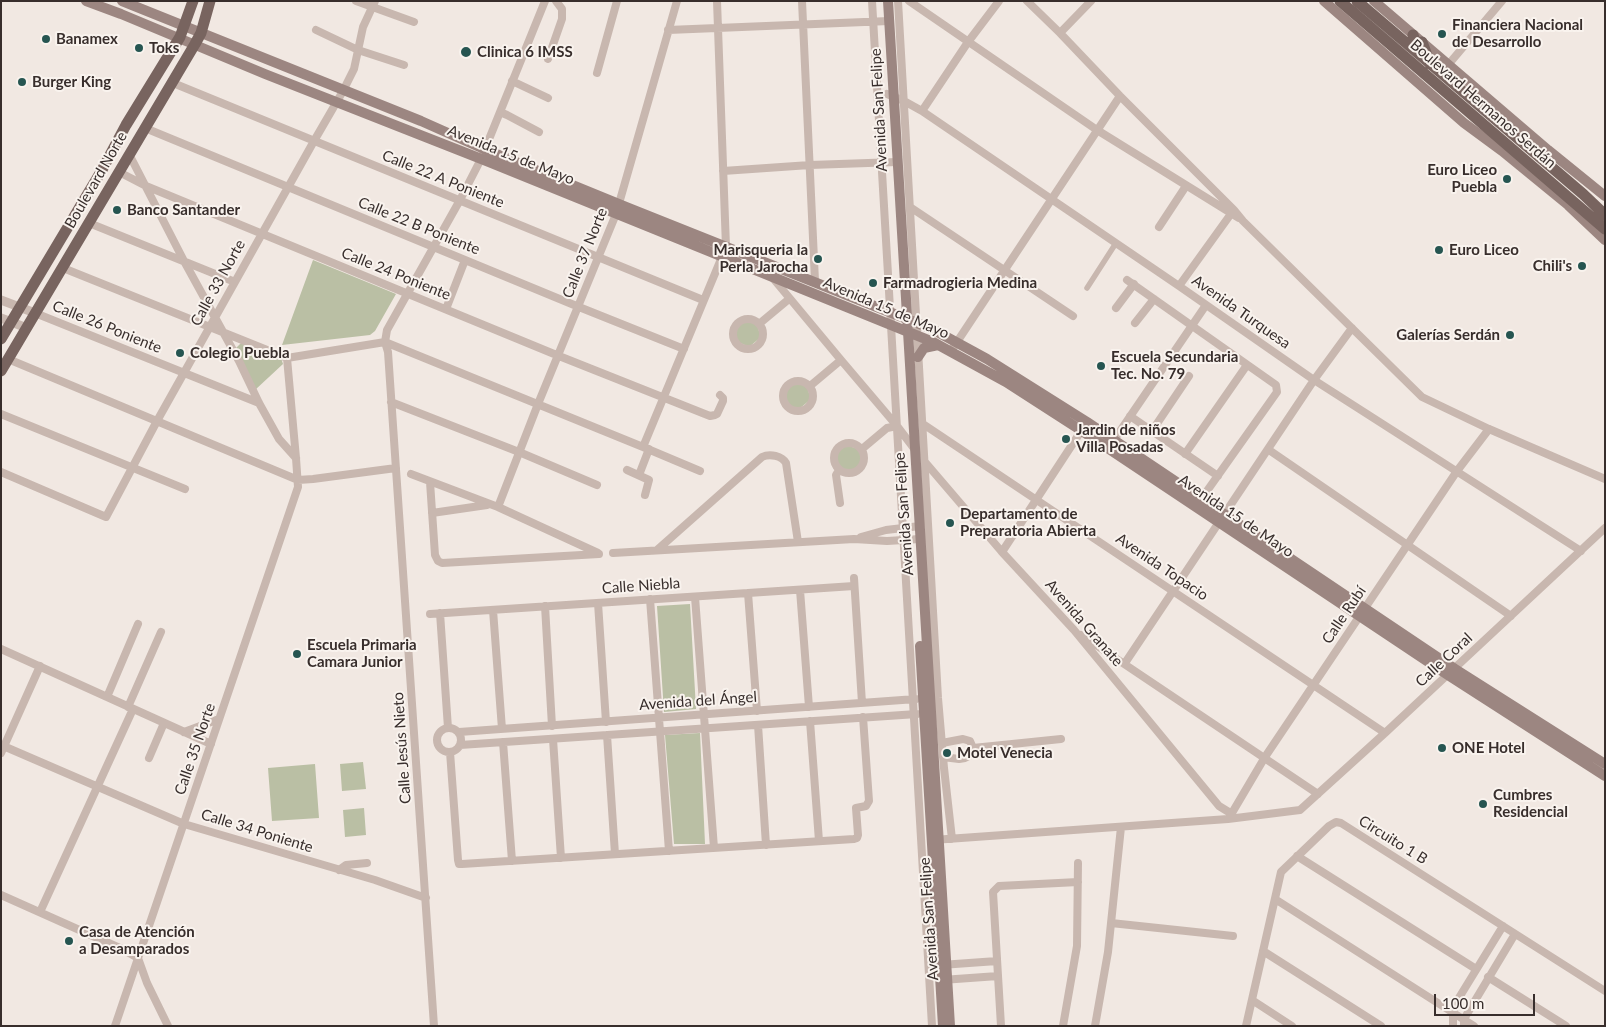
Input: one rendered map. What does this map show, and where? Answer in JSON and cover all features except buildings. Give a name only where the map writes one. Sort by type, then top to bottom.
[{"type":"main road","name":"Avenida 15 de Mayo","points":[[86,1],[180,37],[336,102],[482,154],[618,209],[726,247],[903,317],[956,342],[987,358],[1085,427],[1605,776]]},
{"type":"main road","name":"Avenida 15 de Mayo","points":[[122,1],[421,121],[482,154]]},
{"type":"main road","name":"Boulevard Norte","points":[[1,339],[6,320],[20,306],[180,37],[193,1]]},
{"type":"main road","name":"Boulevard Norte","points":[[1,372],[196,44],[210,1]]},
{"type":"main road","name":"Avenida San Felipe","points":[[881,1],[890,95],[890,162],[915,450],[912,540],[926,699],[944,980],[950,1026]]},
{"type":"main road","name":"Avenida San Felipe","points":[[882,21],[888,1]]},
{"type":"main road","points":[[1324,1],[1426,75],[1464,123],[1502,151],[1568,205],[1605,240]]},
{"type":"main road","name":"Boulevard Hermanos Serdán","points":[[1340,1],[1605,229]]},
{"type":"main road","name":"Boulevard Hermanos Serdán","points":[[1357,1],[1421,57],[1426,75],[1544,154],[1575,188],[1605,215]]},
{"type":"main road","points":[[1374,1],[1448,65],[1544,154],[1583,178],[1605,196]]},
{"type":"main road","points":[[1417,39],[1426,75]]},
{"type":"main road","points":[[1417,39],[1421,57]]},
{"type":"main road","points":[[1575,188],[1583,178]]},
{"type":"main road","name":"Avenida 15 de Mayo","points":[[618,209],[722,257],[938,344],[1085,427],[1114,440],[1202,498],[1222,518]]},
{"type":"main road","name":"Avenida San Felipe","points":[[904,330],[912,527]]},
{"type":"main road","points":[[918,358],[924,348],[938,344]]},
{"type":"main road","name":"Avenida 15 de Mayo","points":[[1451,672],[1605,764]]},
{"type":"main road","name":"Avenida San Felipe","points":[[927,713],[939,747],[935,840],[936,920],[943,964]]},
{"type":"main road","name":"Avenida San Felipe","points":[[943,1026],[944,980]]},
{"type":"street","points":[[356,1],[373,5],[414,22]]},
{"type":"street","points":[[385,342],[388,330],[407,293],[460,200],[482,154],[544,1]]},
{"type":"street","points":[[548,59],[562,19],[562,9],[556,1]]},
{"type":"street","points":[[597,73],[617,1]]},
{"type":"street","name":"Calle 37 Norte","points":[[498,508],[538,404],[618,209],[677,1]]},
{"type":"street","points":[[639,475],[646,448],[664,398],[726,247],[717,1]]},
{"type":"street","points":[[802,1],[815,282]]},
{"type":"street","name":"Avenida San Felipe","points":[[872,1],[882,21],[890,162],[904,330],[897,426],[912,527],[927,713],[925,921],[932,1026]]},
{"type":"street","name":"Avenida San Felipe","points":[[898,1],[910,207],[903,317]]},
{"type":"street","points":[[908,1],[1097,130],[1186,186],[1233,212]]},
{"type":"street","points":[[922,111],[968,42],[999,1]]},
{"type":"street","points":[[1027,1],[1060,32],[1233,212],[1422,397],[1489,430],[1605,478]]},
{"type":"street","points":[[1060,32],[1091,1]]},
{"type":"street","points":[[1448,65],[1502,1]]},
{"type":"street","name":"Calle 33 Norte","points":[[1,472],[106,517],[157,421],[354,69],[363,27],[373,5]]},
{"type":"street","points":[[668,30],[717,26],[882,21]]},
{"type":"street","points":[[316,30],[358,50],[404,65]]},
{"type":"street","points":[[512,81],[548,98]]},
{"type":"street","name":"Calle 22 A Poniente","points":[[173,83],[704,300]]},
{"type":"street","name":"Avenida Turquesa","points":[[890,95],[922,111],[1314,380],[1581,551]]},
{"type":"street","points":[[951,351],[1120,96]]},
{"type":"street","points":[[500,112],[538,132]]},
{"type":"street","name":"Calle 22 B Poniente","points":[[145,128],[684,349]]},
{"type":"street","points":[[130,154],[259,403],[280,439],[296,458]]},
{"type":"street","points":[[723,170],[810,164],[890,162]]},
{"type":"street","name":"Calle 24 Poniente","points":[[119,172],[146,186],[262,234],[559,356],[712,416],[717,414],[723,401],[720,395]]},
{"type":"street","points":[[1159,227],[1186,186]]},
{"type":"street","points":[[910,207],[1073,316]]},
{"type":"street","points":[[1179,286],[1233,212]]},
{"type":"street","points":[[89,223],[235,282]]},
{"type":"street","points":[[1087,288],[1116,243]]},
{"type":"street","points":[[446,309],[465,260]]},
{"type":"street","name":"Avenida Granate","points":[[761,261],[771,276],[840,360],[897,426],[924,462],[1002,552],[1074,630],[1219,806],[1230,816]]},
{"type":"street","points":[[63,268],[286,358],[385,342],[700,471]]},
{"type":"street","points":[[1116,308],[1130,282],[1278,388],[1202,498]]},
{"type":"street","points":[[759,324],[790,299]]},
{"type":"street","points":[[1135,323],[1154,299]]},
{"type":"street","name":"Calle 26 Poniente","points":[[1,300],[259,403]]},
{"type":"street","points":[[1114,440],[1206,305]]},
{"type":"street","points":[[744,319],[750,319],[759,324],[763,333],[760,343],[751,349],[746,349],[736,344],[732,334],[736,324],[744,319]]},
{"type":"street","points":[[6,320],[27,328]]},
{"type":"street","points":[[1125,663],[1314,380],[1352,328]]},
{"type":"street","name":"Avenida San Felipe","points":[[904,330],[918,358],[923,424],[926,699]]},
{"type":"street","name":"Calle Jesús Nieto","points":[[385,342],[388,352],[434,1026]]},
{"type":"street","name":"Calle 35 Norte","points":[[115,1026],[296,494],[298,480],[286,358]]},
{"type":"street","points":[[8,359],[298,480],[396,468]]},
{"type":"street","points":[[810,386],[840,360]]},
{"type":"street","points":[[1184,454],[1247,365]]},
{"type":"street","points":[[1152,431],[1189,376]]},
{"type":"street","points":[[794,381],[806,383],[810,386],[813,397],[808,407],[798,412],[788,408],[782,398],[785,387],[794,381]]},
{"type":"street","points":[[391,402],[519,452],[596,485]]},
{"type":"street","points":[[1,414],[185,489]]},
{"type":"street","points":[[1130,416],[1218,476]]},
{"type":"street","name":"Avenida Topacio","points":[[923,424],[1385,733]]},
{"type":"street","points":[[862,449],[887,428],[897,426]]},
{"type":"street","points":[[1002,552],[1085,427]]},
{"type":"street","name":"Calle Rubí","points":[[1230,816],[1265,757],[1313,685],[1457,471],[1489,430]]},
{"type":"street","points":[[852,443],[862,449],[865,460],[860,470],[849,474],[839,470],[834,460],[837,449],[841,445],[852,443]]},
{"type":"street","points":[[1269,450],[1511,616]]},
{"type":"street","points":[[657,550],[762,456],[768,455],[782,458],[786,463],[798,542]]},
{"type":"street","points":[[627,470],[649,480],[645,495]]},
{"type":"street","points":[[839,470],[836,475],[840,503]]},
{"type":"street","points":[[411,474],[498,508],[599,554],[448,563],[438,561],[435,555],[430,482]]},
{"type":"street","points":[[432,513],[490,505]]},
{"type":"street","points":[[854,539],[886,530],[912,527]]},
{"type":"street","name":"Calle Coral","points":[[1230,816],[1300,810],[1605,528]]},
{"type":"street","points":[[886,530],[887,541]]},
{"type":"street","points":[[613,553],[854,539],[912,540]]},
{"type":"street","name":"Calle Niebla","points":[[430,614],[800,590],[854,582],[862,703]]},
{"type":"street","points":[[800,590],[809,707]]},
{"type":"street","points":[[748,593],[757,711]]},
{"type":"street","points":[[695,596],[714,848]]},
{"type":"street","points":[[650,599],[669,851]]},
{"type":"street","points":[[598,603],[606,722]]},
{"type":"street","points":[[545,606],[552,726]]},
{"type":"street","points":[[492,610],[502,729]]},
{"type":"street","points":[[440,613],[448,728]]},
{"type":"street","points":[[107,697],[138,624]]},
{"type":"street","points":[[1074,630],[1318,794]]},
{"type":"street","points":[[40,912],[98,787],[161,632]]},
{"type":"street","points":[[1,649],[211,744]]},
{"type":"street","points":[[2,748],[40,666]]},
{"type":"street","name":"Avenida del Ángel","points":[[459,732],[926,699]]},
{"type":"street","name":"Avenida del Ángel","points":[[460,745],[927,713]]},
{"type":"street","points":[[450,752],[459,864],[857,838],[856,808],[866,806],[869,801],[863,717]]},
{"type":"street","points":[[184,732],[219,719]]},
{"type":"street","points":[[810,721],[819,841]]},
{"type":"street","points":[[149,758],[164,723]]},
{"type":"street","points":[[758,725],[766,845]]},
{"type":"street","points":[[448,728],[459,732],[461,738],[460,745],[455,751],[450,752],[440,749],[436,742],[441,731],[448,728]]},
{"type":"street","points":[[607,735],[615,854]]},
{"type":"street","points":[[553,739],[561,858]]},
{"type":"street","points":[[973,748],[1061,739]]},
{"type":"street","points":[[939,747],[963,740],[970,741],[973,748],[971,755],[965,758],[944,757]]},
{"type":"street","points":[[503,742],[512,861]]},
{"type":"street","name":"Avenida San Felipe","points":[[939,747],[944,757],[952,839]]},
{"type":"street","name":"Calle 34 Poniente","points":[[2,748],[184,824],[375,880],[426,898]]},
{"type":"street","points":[[935,840],[1121,827],[1230,816]]},
{"type":"street","name":"Circuito 1 B","points":[[1246,1026],[1281,872],[1329,826],[1336,822],[1341,823],[1605,991]]},
{"type":"street","points":[[1095,1026],[1108,952],[1121,827]]},
{"type":"street","points":[[1298,856],[1476,969]]},
{"type":"street","points":[[339,870],[346,865],[367,863]]},
{"type":"street","points":[[1063,1026],[1077,946],[1078,863]]},
{"type":"street","points":[[1001,1026],[993,892],[995,888],[999,886],[1078,882]]},
{"type":"street","points":[[1,895],[122,948],[138,958],[147,983],[168,1026]]},
{"type":"street","points":[[1275,898],[1453,1012],[1464,1022],[1474,1026]]},
{"type":"street","points":[[925,921],[936,920]]},
{"type":"street","points":[[1111,923],[1233,936]]},
{"type":"street","points":[[1453,1026],[1453,1012],[1457,1000],[1503,926]]},
{"type":"street","points":[[1464,1022],[1488,977],[1515,934]]},
{"type":"street","points":[[1263,951],[1382,1026]]},
{"type":"street","points":[[943,964],[997,961]]},
{"type":"street","points":[[944,980],[998,976]]},
{"type":"street","points":[[1488,977],[1566,1026]]},
{"type":"street","points":[[1252,1000],[1292,1026]]},
{"type":"green space","points":[[313,260],[396,294],[375,331],[370,335],[282,345]]},
{"type":"green space","points":[[746,319],[758,325],[760,338],[749,347],[736,341],[734,328]]},
{"type":"green space","points":[[241,343],[281,358],[283,364],[255,390],[236,348]]},
{"type":"green space","points":[[796,382],[808,387],[810,400],[799,409],[786,404],[784,391]]},
{"type":"green space","points":[[847,445],[860,450],[862,463],[850,472],[838,467],[836,453]]},
{"type":"green space","points":[[690,604],[696,709],[664,712],[657,606]]},
{"type":"green space","points":[[700,733],[705,844],[674,844],[665,735]]},
{"type":"green space","points":[[363,762],[366,789],[342,791],[340,764]]},
{"type":"green space","points":[[315,764],[319,818],[272,821],[268,768]]},
{"type":"green space","points":[[364,808],[366,835],[345,837],[343,810]]},
{"type":"place","name":"Financiera Nacional de Desarrollo","points":[[1442,34]]},
{"type":"place","name":"Banamex","points":[[46,39]]},
{"type":"place","name":"Toks","points":[[139,48]]},
{"type":"place","name":"Clinica 6 IMSS","points":[[466,52]]},
{"type":"place","name":"Burger King","points":[[22,82]]},
{"type":"place","name":"Euro Liceo Puebla","points":[[1507,179]]},
{"type":"place","name":"Banco Santander","points":[[117,210]]},
{"type":"place","name":"Euro Liceo","points":[[1439,250]]},
{"type":"place","name":"Marisqueria la Perla Jarocha","points":[[818,259]]},
{"type":"place","name":"Chili's","points":[[1582,266]]},
{"type":"place","name":"Farmadrogieria Medina","points":[[873,283]]},
{"type":"place","name":"Galerías Serdán","points":[[1510,335]]},
{"type":"place","name":"Colegio Puebla","points":[[180,353]]},
{"type":"place","name":"Escuela Secundaria Tec. No. 79","points":[[1101,366]]},
{"type":"place","name":"Jardin de niños Villa Posadas","points":[[1066,439]]},
{"type":"place","name":"Departamento de Preparatoria Abierta","points":[[950,523]]},
{"type":"place","name":"Escuela Primaria Camara Junior","points":[[297,654]]},
{"type":"place","name":"ONE Hotel","points":[[1442,748]]},
{"type":"place","name":"Motel Venecia","points":[[947,753]]},
{"type":"place","name":"Cumbres Residencial","points":[[1483,804]]},
{"type":"place","name":"Casa de Atención a Desamparados","points":[[69,941]]}]
